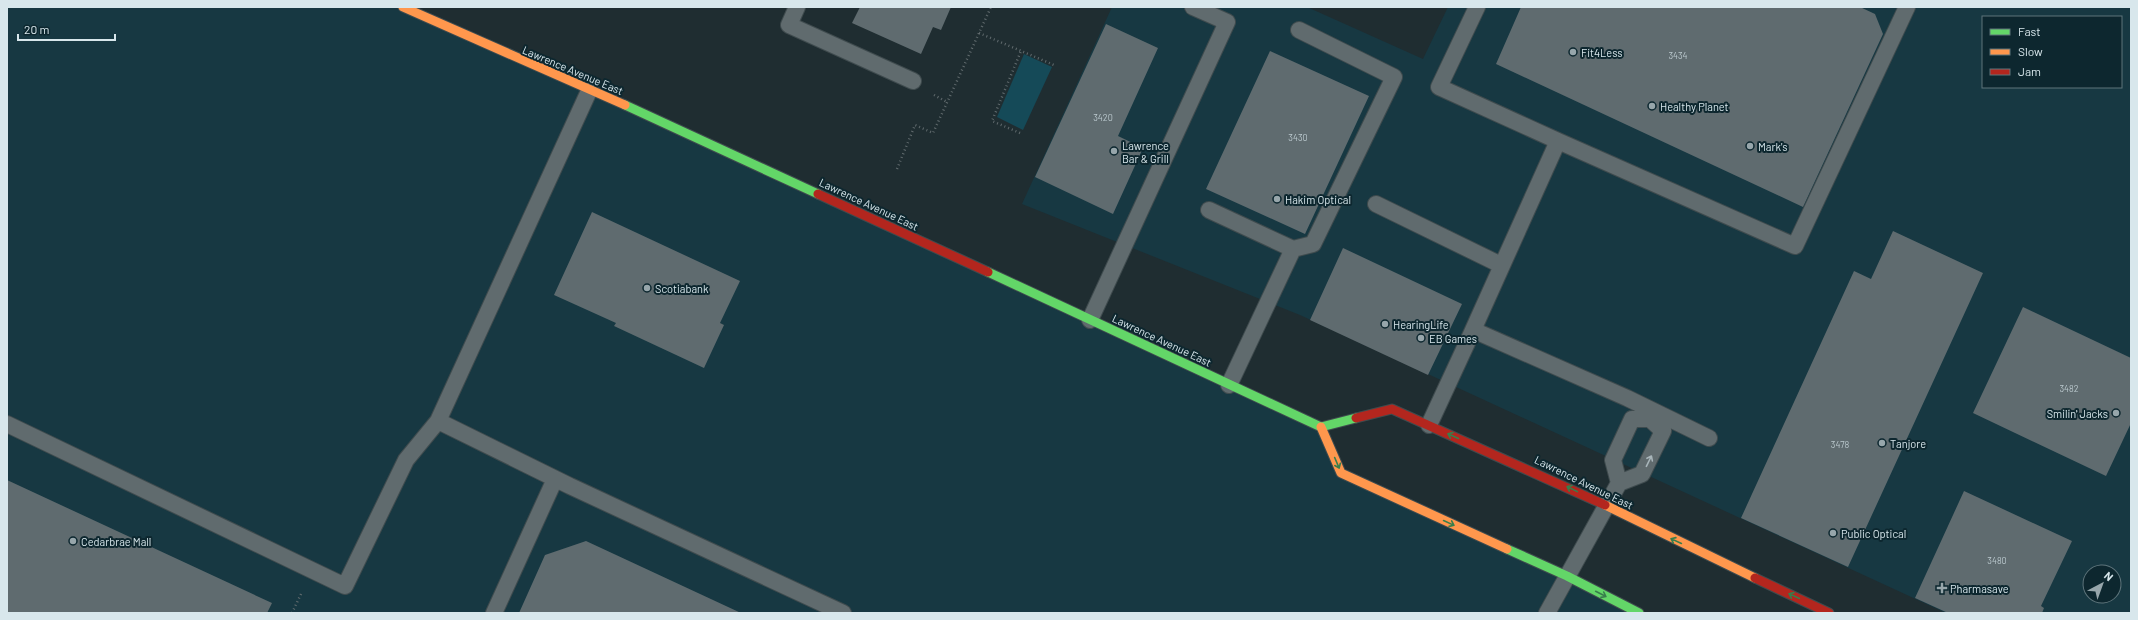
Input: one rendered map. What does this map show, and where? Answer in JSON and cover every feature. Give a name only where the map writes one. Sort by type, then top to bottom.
[{"type":"main road","name":"Lawrence Avenue East","points":[[404,7],[589,91],[649,115],[1321,427],[1392,409],[1607,506],[1829,613]]},
{"type":"main road","points":[[1321,427],[1341,473],[1567,576],[1639,613]]},
{"type":"lane","points":[[797,7],[789,25],[913,81]]},
{"type":"lane","points":[[1090,320],[1226,22],[1193,7]]},
{"type":"lane","points":[[1477,7],[1439,87],[1794,246],[1907,7]]},
{"type":"lane","points":[[1209,210],[1293,249],[1313,244],[1394,77],[1298,30]]},
{"type":"lane","points":[[7,424],[345,586],[406,460],[438,421],[589,91]]},
{"type":"lane","points":[[1429,425],[1558,141]]},
{"type":"lane","points":[[1376,204],[1501,265]]},
{"type":"lane","points":[[1230,385],[1293,249]]},
{"type":"lane","points":[[1473,330],[1652,415],[1709,438]]},
{"type":"lane","points":[[1547,613],[1619,483],[1642,474],[1663,431],[1652,415]]},
{"type":"lane","points":[[1619,483],[1613,460],[1632,419],[1652,415]]},
{"type":"lane","points":[[438,421],[555,479],[843,613]]},
{"type":"lane","points":[[494,613],[555,479]]},
{"type":"path","points":[[897,169],[915,125],[933,133],[991,7]]},
{"type":"path","points":[[979,33],[1054,65]]},
{"type":"path","points":[[1020,133],[992,121],[1021,51]]},
{"type":"shaded area","points":[[7,7],[403,7],[1321,427],[1341,473],[1639,613],[7,613]]},
{"type":"shaded area","points":[[1112,7],[1307,7],[1423,59],[1448,7],[2131,7],[2131,613],[1946,613],[1300,315],[1022,204]]},
{"type":"shaded area","points":[[1024,54],[1052,67],[1023,130],[997,117]]},
{"type":"building","points":[[860,7],[951,7],[941,30],[933,27],[921,54],[852,23]]},
{"type":"building","points":[[1521,7],[1860,7],[1875,14],[1883,34],[1803,207],[1496,64]]},
{"type":"building","points":[[1106,24],[1158,48],[1118,136],[1143,148],[1113,214],[1035,177]]},
{"type":"building","points":[[1270,51],[1369,96],[1305,234],[1206,189]]},
{"type":"building","name":"Scotiabank","points":[[592,212],[740,281],[720,323],[724,325],[704,368],[614,326],[616,323],[554,295]]},
{"type":"building","points":[[1893,231],[1983,273],[1848,567],[1741,518],[1854,271],[1871,279]]},
{"type":"building","points":[[1343,248],[1462,304],[1428,375],[1310,320]]},
{"type":"building","points":[[2023,307],[2131,358],[2131,423],[2106,476],[1973,413]]},
{"type":"building","name":"Cedarbrae Mall","points":[[7,480],[272,603],[267,613],[7,613]]},
{"type":"building","points":[[1964,491],[2072,541],[2041,606],[2044,608],[2042,613],[1948,613],[1915,598]]},
{"type":"building","points":[[586,541],[741,613],[519,613],[545,555]]},
{"type":"traffic: fast","points":[[625,105],[818,194]]},
{"type":"traffic: fast","points":[[988,272],[1321,427],[1356,418]]},
{"type":"traffic: fast","points":[[1507,549],[1567,576],[1639,613]]},
{"type":"traffic: slow","points":[[403,7],[625,105]]},
{"type":"traffic: slow","points":[[1321,427],[1341,473],[1507,549]]},
{"type":"traffic: slow","points":[[1605,505],[1755,578]]},
{"type":"traffic: jam","points":[[818,194],[988,272]]},
{"type":"traffic: jam","points":[[1356,418],[1392,409],[1605,505]]},
{"type":"traffic: jam","points":[[1755,578],[1829,613]]},
{"type":"place","name":"Fit4Less","points":[[1573,52]]},
{"type":"place","name":"Healthy Planet","points":[[1652,106]]},
{"type":"place","name":"Mark's","points":[[1750,146]]},
{"type":"place","name":"Lawrence Bar & Grill","points":[[1114,151]]},
{"type":"place","name":"Hakim Optical","points":[[1277,199]]},
{"type":"place","name":"Scotiabank","points":[[647,288]]},
{"type":"place","name":"HearingLife","points":[[1385,324]]},
{"type":"place","name":"EB Games","points":[[1421,338]]},
{"type":"place","name":"Smilin' Jacks","points":[[2116,413]]},
{"type":"place","name":"Tanjore","points":[[1882,443]]},
{"type":"place","name":"Public Optical","points":[[1833,533]]},
{"type":"place","name":"Cedarbrae Mall","points":[[73,541]]},
{"type":"place","name":"Pharmasave","points":[[1942,588]]}]
